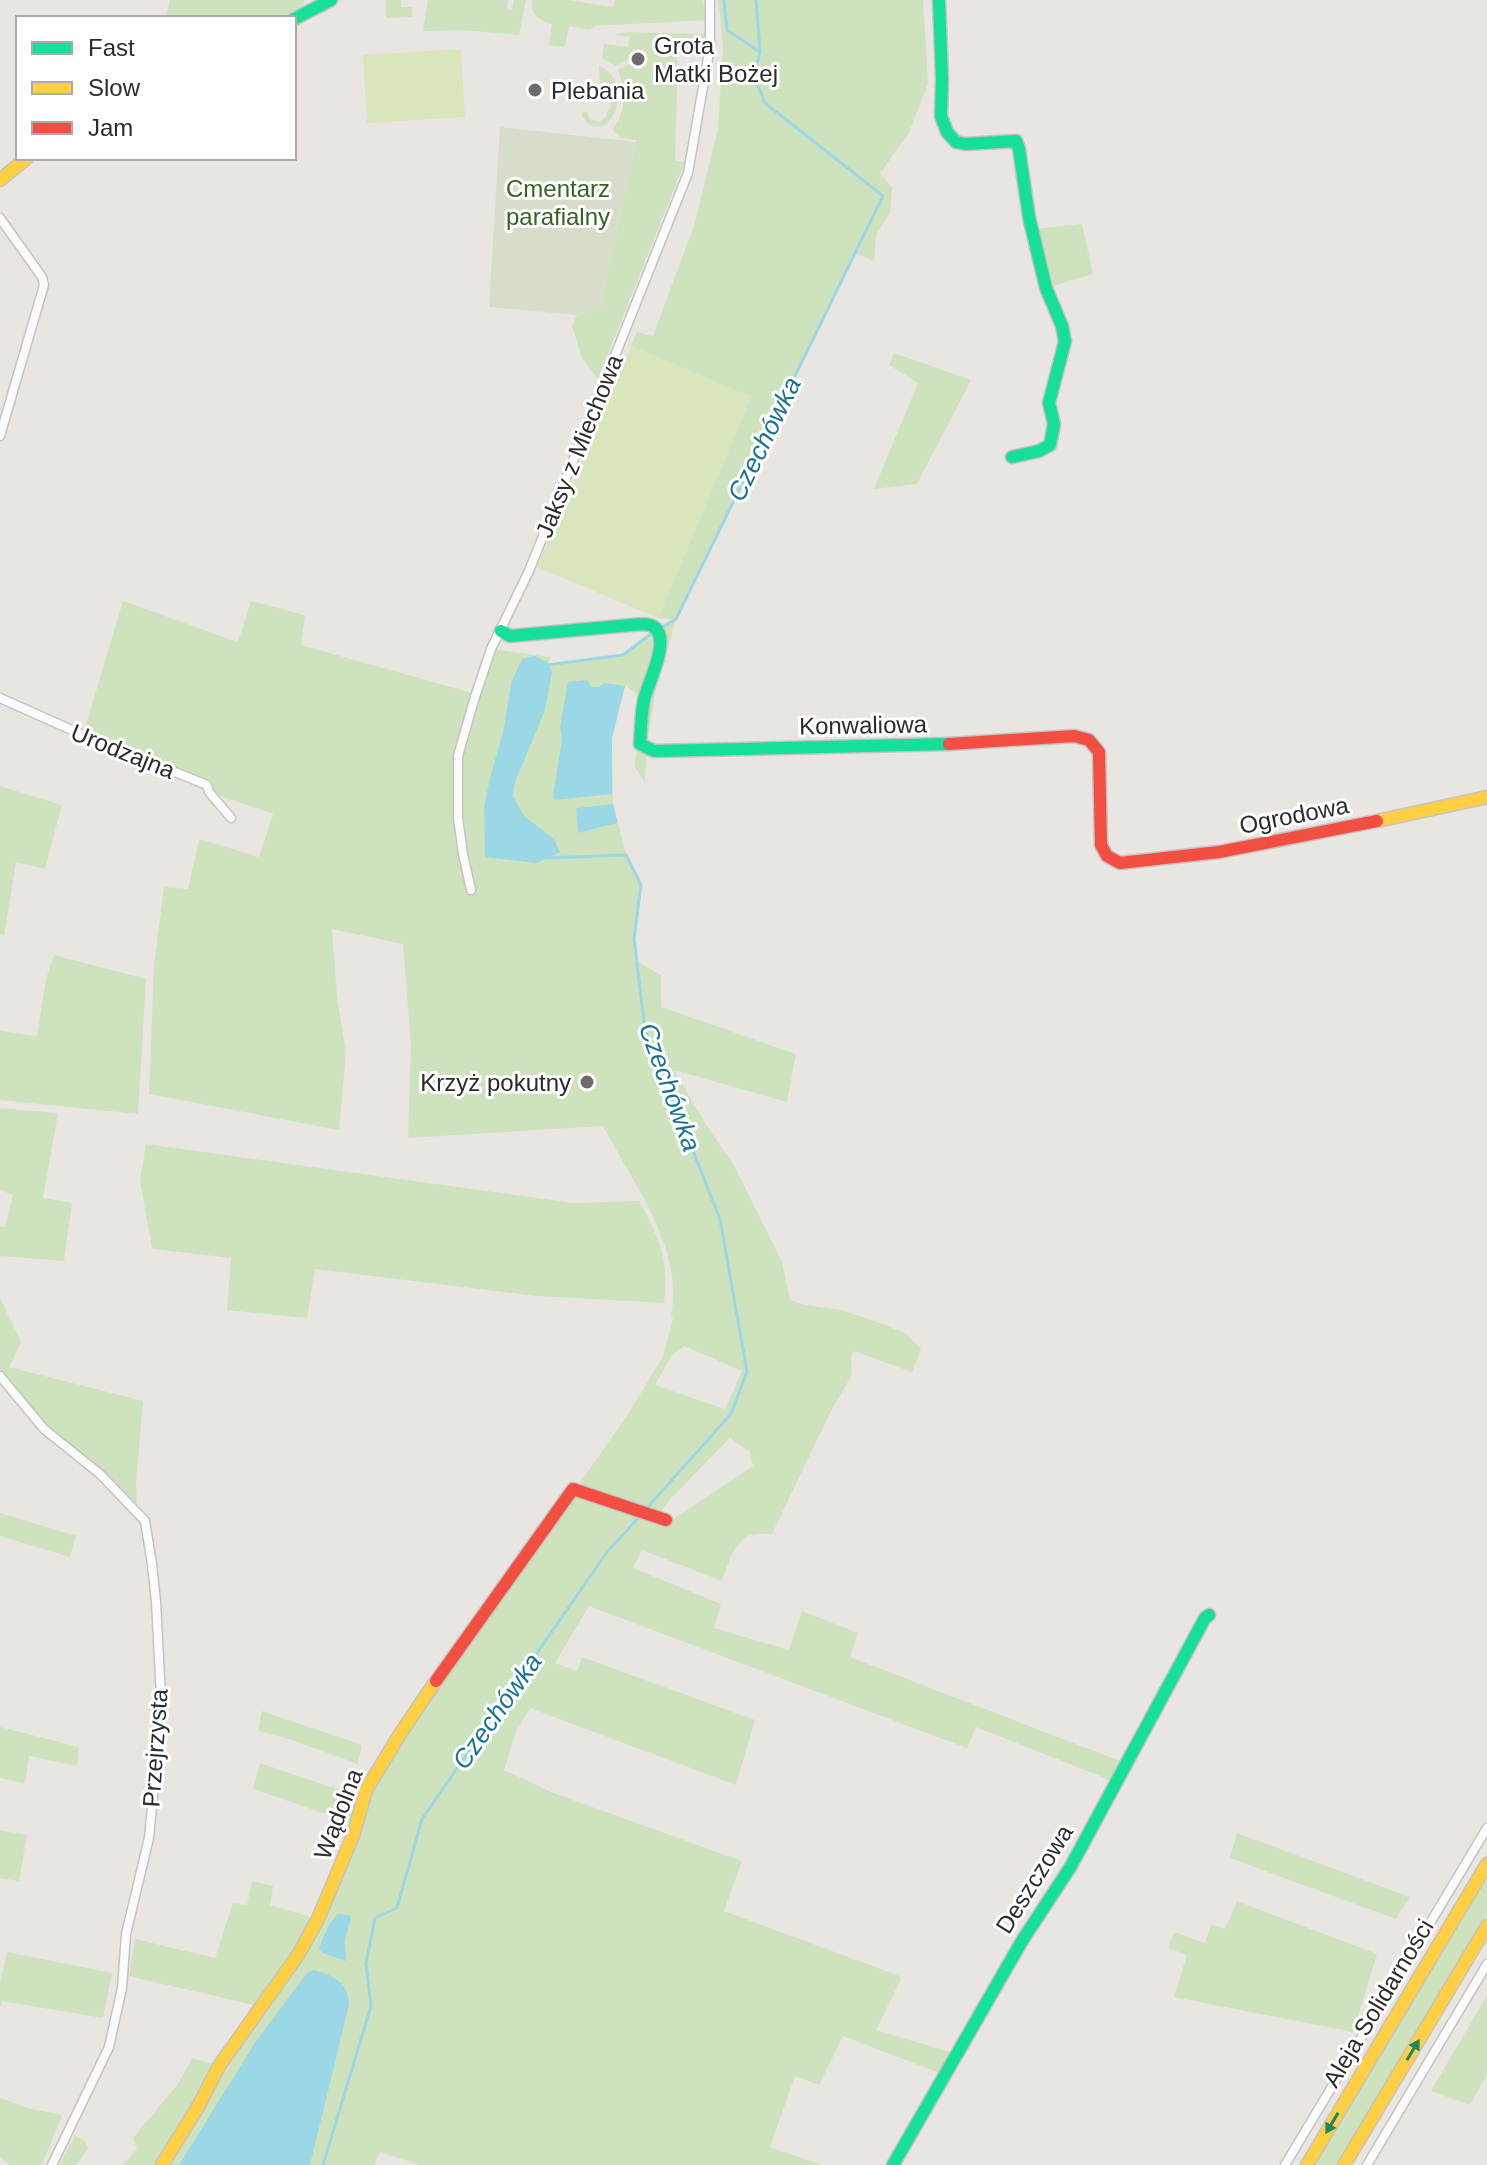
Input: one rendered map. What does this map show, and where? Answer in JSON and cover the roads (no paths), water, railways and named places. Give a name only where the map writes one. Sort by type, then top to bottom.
[{"type":"street","points":[[296,18],[331,0]]},
{"type":"street","name":"Jaksy z Miechowa","points":[[471,890],[458,818],[458,756],[491,649],[529,571],[688,173],[710,47],[710,0]]},
{"type":"street","points":[[939,0],[941,116],[947,132],[956,142],[1016,141],[1029,217],[1046,288],[1065,341],[1049,403],[1054,424],[1050,445],[1039,451],[1012,457]]},
{"type":"street","points":[[0,180],[25,160]]},
{"type":"street","points":[[0,218],[42,277],[44,285],[0,436]]},
{"type":"street","name":"Konwaliowa","points":[[501,631],[510,636],[647,624],[654,627],[660,640],[659,653],[645,698],[640,744],[654,751],[961,744],[1074,736],[1089,739],[1099,752],[1101,845],[1109,859]]},
{"type":"street","name":"Urodzajna","points":[[0,698],[207,785],[209,792],[231,818]]},
{"type":"street","name":"Ogrodowa","points":[[1109,859],[1125,864],[1219,852],[1487,797]]},
{"type":"street","name":"Przejrzysta","points":[[0,1376],[44,1429],[100,1474],[145,1521],[156,1602],[160,1722],[149,1838],[126,1934],[122,1988],[109,2047],[52,2165]]},
{"type":"street","name":"Wądolna","points":[[162,2165],[219,2066],[298,1955],[318,1919],[354,1833],[366,1790],[402,1731],[573,1489],[666,1520]]},
{"type":"street","name":"Deszczowa","points":[[893,2165],[1022,1941],[1068,1871],[1209,1615]]},
{"type":"street","points":[[1285,2165],[1487,1828]]},
{"type":"street","name":"Aleja Solidarności","points":[[1307,2165],[1487,1864]]},
{"type":"street","points":[[1344,2165],[1487,1926]]},
{"type":"street","points":[[1367,2165],[1487,1964]]},
{"type":"water","points":[[535,656],[547,662],[552,672],[545,710],[515,782],[513,796],[524,816],[554,839],[560,852],[537,863],[485,857],[484,807],[504,728],[511,683],[522,659]]},
{"type":"water","points":[[588,680],[591,687],[605,683],[625,686],[612,738],[612,794],[555,800],[562,739],[560,727],[568,682]]},
{"type":"water","points":[[613,804],[618,823],[578,833],[576,808]]},
{"type":"water","points":[[338,1914],[351,1918],[345,1940],[346,1961],[322,1953],[319,1948]]},
{"type":"water","points":[[314,1970],[339,1981],[346,1991],[349,2005],[310,2165],[179,2165],[256,2041],[307,1973]]},
{"type":"waterway","points":[[724,0],[727,30],[760,52]]},
{"type":"waterway","name":"Czechówka","points":[[659,629],[676,619],[883,196],[765,103],[754,76],[760,52],[756,0]]},
{"type":"waterway","name":"Czechówka","points":[[547,665],[623,655],[652,633]]},
{"type":"waterway","name":"Czechówka","points":[[545,858],[626,855],[641,885],[634,939],[645,1030],[720,1219],[747,1372],[731,1414],[646,1509]]},
{"type":"waterway","name":"Czechówka","points":[[323,2165],[371,2006],[366,1963],[375,1918],[397,1908],[422,1819],[607,1552],[641,1515]]},
{"type":"place","name":"Grota Matki Bożej","points":[[638,59]]},
{"type":"place","name":"Plebania","points":[[535,90]]},
{"type":"place","name":"Krzyż pokutny","points":[[587,1082]]},
{"type":"park label","name":"Cmentarz parafialny","points":[[558,202]]}]
